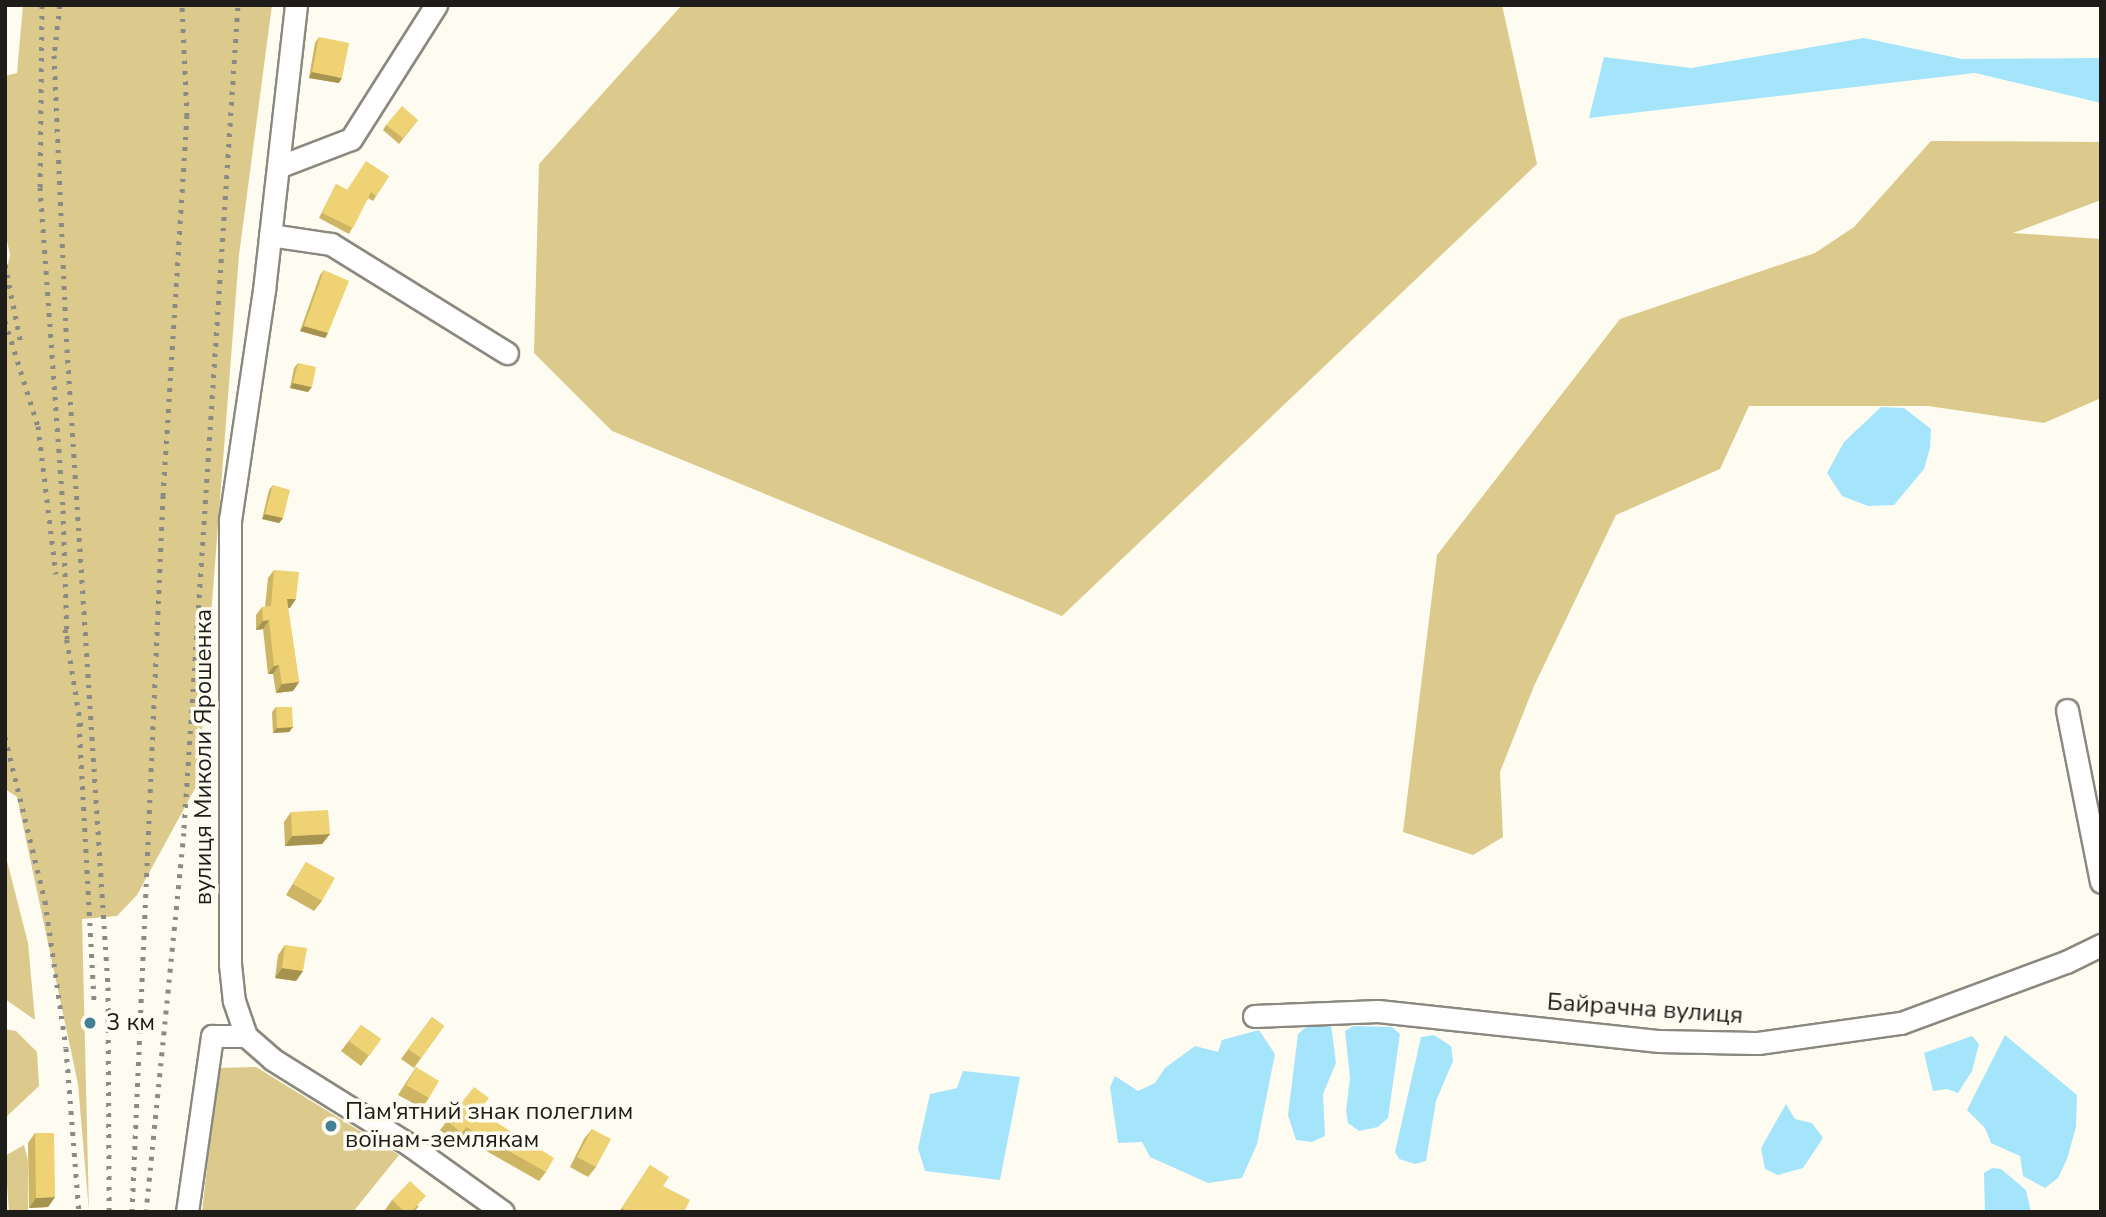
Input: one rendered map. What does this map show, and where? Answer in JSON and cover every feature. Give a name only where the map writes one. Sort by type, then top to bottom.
[{"type":"street","name":"вулиця Миколи Ярошенка","points":[[246,1036],[237,1017],[230,964],[230,519],[270,235],[296,5]]},
{"type":"street","points":[[278,167],[351,139],[389,85],[436,5]]},
{"type":"street","points":[[270,235],[331,244],[507,354]]},
{"type":"street","points":[[2067,710],[2101,882]]},
{"type":"street","name":"Байрачна вулиця","points":[[1254,1016],[1378,1011],[1659,1041],[1758,1043],[1900,1023],[2066,962],[2101,945]]},
{"type":"street","points":[[187,1212],[212,1037],[246,1036],[272,1059],[411,1146],[503,1212]]},
{"type":"shaded area","points":[[23,5],[272,5],[239,255],[198,783],[137,895],[117,916],[82,919],[89,1212],[78,1084],[17,797],[5,789],[5,277],[10,255],[5,231],[5,76],[17,73]]},
{"type":"shaded area","points":[[682,5],[1502,5],[1537,164],[1062,616],[612,431],[534,353],[539,164]]},
{"type":"shaded area","points":[[1931,141],[2101,142],[2101,200],[2013,233],[2101,239],[2101,398],[2044,423],[1928,406],[1749,406],[1720,469],[1616,515],[1534,686],[1500,772],[1503,837],[1473,855],[1403,832],[1437,555],[1620,319],[1815,253],[1854,227]]},
{"type":"shaded area","points":[[5,853],[28,943],[35,1020],[5,999]]},
{"type":"shaded area","points":[[5,1029],[16,1031],[37,1052],[39,1086],[5,1118]]},
{"type":"shaded area","points":[[256,1067],[399,1155],[353,1212],[202,1212],[218,1068]]},
{"type":"shaded area","points":[[24,1145],[28,1160],[28,1212],[9,1212],[5,1156]]},
{"type":"water","points":[[1864,38],[1962,59],[2101,58],[2101,103],[1975,73],[1589,118],[1604,57],[1691,68]]},
{"type":"water","points":[[1881,407],[1904,408],[1931,429],[1930,448],[1924,469],[1894,505],[1868,506],[1842,496],[1827,473],[1844,442]]},
{"type":"water","points":[[1331,1024],[1336,1063],[1323,1094],[1325,1136],[1312,1142],[1296,1140],[1288,1115],[1298,1034],[1308,1025]]},
{"type":"water","points":[[1354,1026],[1392,1027],[1400,1034],[1388,1118],[1378,1127],[1359,1131],[1348,1123],[1346,1111],[1350,1078],[1345,1031]]},
{"type":"water","points":[[1259,1030],[1275,1054],[1257,1144],[1242,1178],[1208,1183],[1150,1157],[1142,1142],[1118,1143],[1110,1087],[1115,1076],[1138,1091],[1155,1083],[1165,1068],[1195,1046],[1218,1052],[1222,1040]]},
{"type":"water","points":[[1434,1035],[1451,1046],[1453,1061],[1436,1101],[1426,1161],[1415,1164],[1399,1159],[1395,1152],[1421,1037]]},
{"type":"water","points":[[2005,1035],[2077,1095],[2076,1127],[2067,1159],[2058,1178],[2045,1188],[2023,1176],[2020,1156],[1991,1143],[1985,1128],[1967,1110]]},
{"type":"water","points":[[1972,1036],[1979,1044],[1972,1071],[1958,1093],[1947,1089],[1933,1091],[1924,1053]]},
{"type":"water","points":[[963,1071],[1020,1077],[1000,1180],[925,1171],[918,1148],[930,1094],[957,1088]]},
{"type":"water","points":[[1786,1104],[1795,1119],[1812,1123],[1823,1138],[1803,1168],[1778,1175],[1765,1169],[1761,1148]]},
{"type":"water","points":[[1992,1168],[2001,1169],[2026,1190],[2031,1212],[1985,1212],[1984,1173]]},
{"type":"building","points":[[319,37],[349,43],[342,78],[312,72]]},
{"type":"building","points":[[402,106],[418,120],[403,138],[386,125]]},
{"type":"building","points":[[366,161],[389,176],[376,196],[371,192],[353,228],[322,213],[336,184],[347,190]]},
{"type":"building","points":[[324,270],[349,281],[328,333],[304,326]]},
{"type":"building","points":[[298,363],[316,367],[312,387],[293,383]]},
{"type":"building","points":[[273,485],[290,490],[283,518],[265,514]]},
{"type":"building","points":[[274,570],[299,572],[296,599],[287,599],[299,682],[282,684],[279,665],[274,666],[269,620],[263,621],[262,607],[271,606]]},
{"type":"building","points":[[276,707],[292,707],[293,727],[277,728]]},
{"type":"building","points":[[328,810],[330,834],[292,836],[291,812]]},
{"type":"building","points":[[306,862],[335,878],[322,901],[293,884]]},
{"type":"building","points":[[285,945],[307,948],[303,971],[282,968]]},
{"type":"building","points":[[432,1017],[444,1026],[421,1058],[408,1049]]},
{"type":"building","points":[[361,1025],[381,1039],[369,1056],[349,1041]]},
{"type":"building","points":[[416,1067],[439,1081],[429,1098],[406,1085]]},
{"type":"building","points":[[474,1087],[489,1098],[478,1111],[554,1158],[546,1172],[466,1127],[462,1133],[447,1121]]},
{"type":"building","points":[[592,1129],[611,1139],[596,1167],[577,1157]]},
{"type":"building","points":[[35,1133],[54,1133],[55,1197],[36,1198]]},
{"type":"building","points":[[650,1165],[669,1177],[663,1186],[690,1200],[684,1212],[629,1212],[622,1208]]},
{"type":"building","points":[[410,1181],[426,1196],[411,1212],[405,1212],[392,1200]]},
{"type":"railway","points":[[42,5],[40,187],[63,510],[67,639]]},
{"type":"railway","points":[[60,5],[54,55],[67,349],[108,987],[109,1212]]},
{"type":"railway","points":[[132,1212],[163,496],[187,116],[182,5]]},
{"type":"railway","points":[[146,1212],[184,828],[238,5]]},
{"type":"railway","points":[[5,264],[21,344]]},
{"type":"railway","points":[[5,321],[38,426],[56,574]]},
{"type":"railway","points":[[65,629],[82,733]]},
{"type":"railway","points":[[79,723],[94,1001]]},
{"type":"railway","points":[[5,737],[45,901],[66,1048],[79,1212]]},
{"type":"place","name":"3 км","points":[[90,1023]]},
{"type":"place","name":"Пам'ятний знак полеглим воїнам-землякам","points":[[331,1126]]}]
